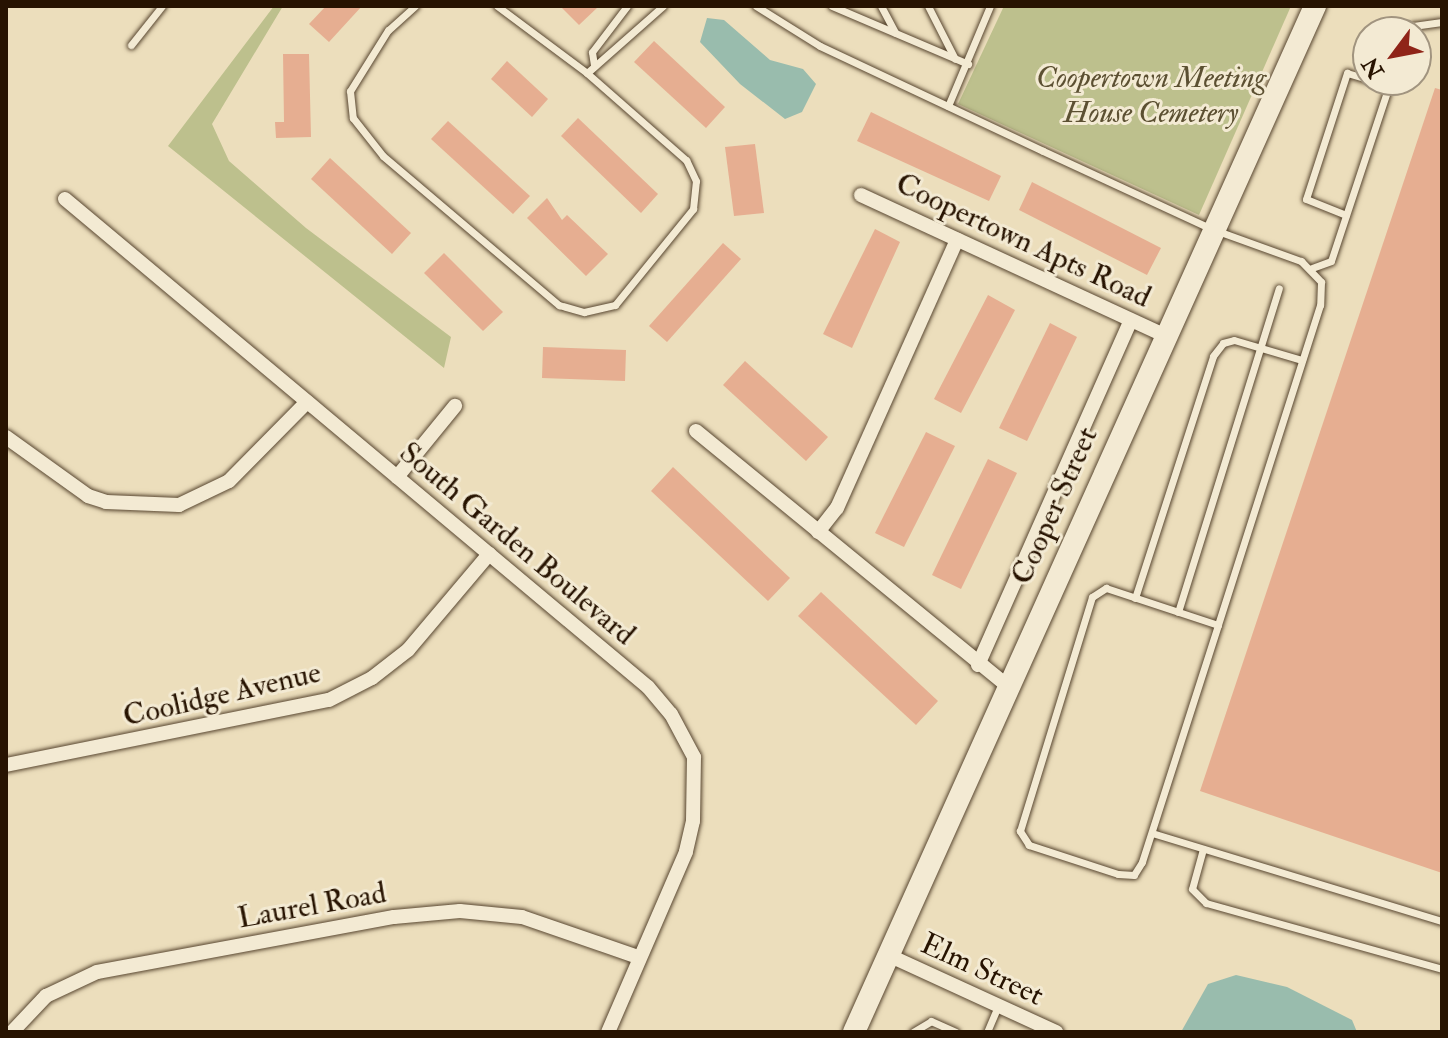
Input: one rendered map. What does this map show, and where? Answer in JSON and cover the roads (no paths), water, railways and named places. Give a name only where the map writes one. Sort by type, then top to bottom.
[{"type":"street","name":"Cooper Street","points":[[854,1032],[1164,335],[1315,6]]},
{"type":"street","name":"Coopertown Apts Road","points":[[861,195],[1164,335]]},
{"type":"street","name":"South Garden Boulevard","points":[[65,199],[648,687],[689,742],[697,789],[690,837],[608,1032]]},
{"type":"street","points":[[818,532],[837,508],[957,240]]},
{"type":"street","points":[[978,665],[1131,320]]},
{"type":"street","points":[[6,437],[88,496],[163,507],[196,500],[229,481],[307,402]]},
{"type":"street","points":[[397,477],[455,406]]},
{"type":"street","points":[[696,431],[1007,686]]},
{"type":"street","name":"Coolidge Avenue","points":[[6,765],[329,700],[372,678],[408,650],[489,554]]},
{"type":"street","name":"Laurel Road","points":[[12,1032],[46,996],[97,972],[394,917],[460,911],[522,917],[638,957]]},
{"type":"street","name":"Elm Street","points":[[886,958],[995,1013],[1037,1030],[1056,1032]]},
{"type":"street","name":"Elm Street","points":[[886,958],[1037,1030]]},
{"type":"lane","points":[[131,45],[161,6]]},
{"type":"lane","points":[[415,6],[388,30],[350,91],[353,118],[383,156],[559,305],[584,312],[615,305],[693,209],[696,181],[686,160],[587,73],[497,6]]},
{"type":"lane","points":[[594,65],[592,52],[627,6]]},
{"type":"lane","points":[[587,73],[594,65],[605,63],[642,20],[663,6]]},
{"type":"lane","points":[[756,6],[820,46],[1212,229],[1312,268],[1321,282],[1320,305],[1152,833],[1134,875],[1037,848],[1020,831],[1092,597],[1106,588],[1218,625]]},
{"type":"lane","points":[[832,6],[968,64]]},
{"type":"lane","points":[[881,6],[896,34]]},
{"type":"lane","points":[[928,6],[955,59]]},
{"type":"lane","points":[[948,106],[990,6]]},
{"type":"lane","points":[[1346,215],[1306,199],[1347,73],[1352,75]]},
{"type":"lane","points":[[1312,268],[1331,261],[1386,96]]},
{"type":"lane","points":[[1178,612],[1279,288]]},
{"type":"lane","points":[[1135,598],[1213,356],[1223,343],[1234,340],[1302,360]]},
{"type":"lane","points":[[1152,833],[1442,921]]},
{"type":"lane","points":[[1203,849],[1192,889],[1206,903],[1442,969]]},
{"type":"lane","points":[[987,1032],[995,1013]]},
{"type":"lane","points":[[913,1032],[931,1021],[956,1032]]},
{"type":"park label","name":"Coopertown Meeting House Cemetery","points":[[1151,95]]}]
